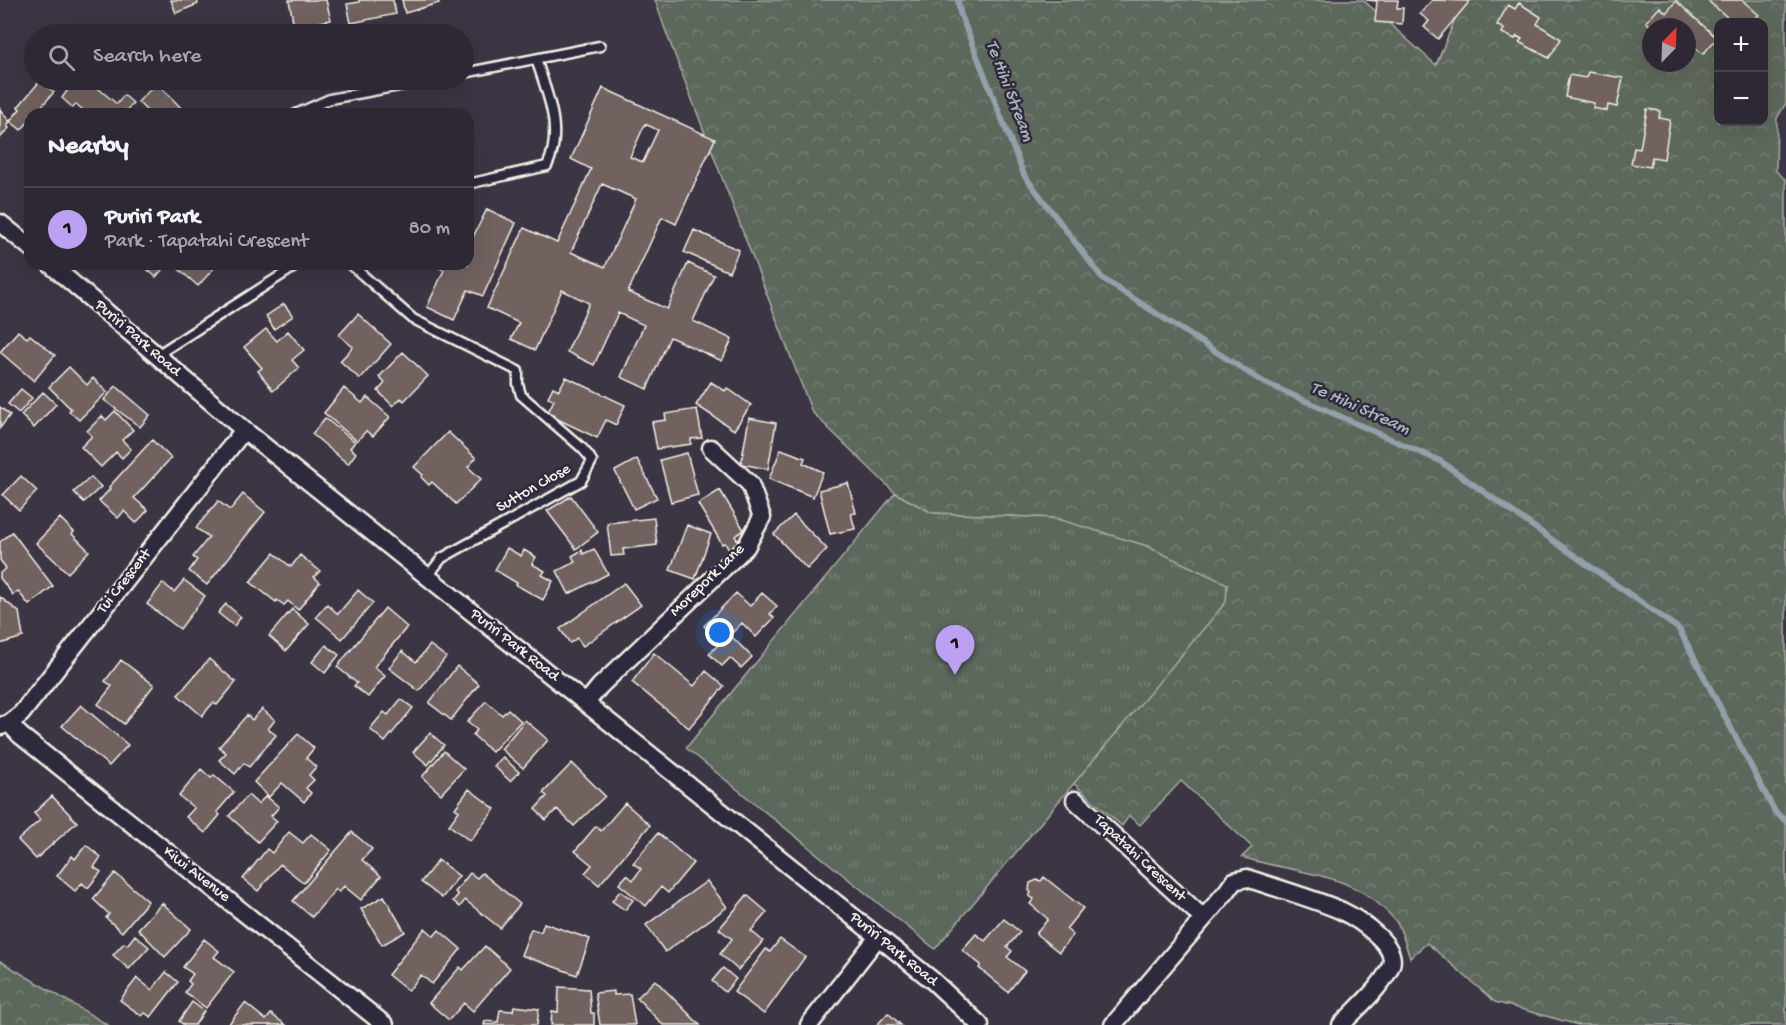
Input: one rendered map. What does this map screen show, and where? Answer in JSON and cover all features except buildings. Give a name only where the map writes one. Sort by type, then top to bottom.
[{"type":"street","points":[[0,223],[24,242]]},
{"type":"street","name":"Puriri Park Road","points":[[57,270],[244,430],[933,980],[980,1025]]},
{"type":"street","name":"Tui Crescent","points":[[5,725],[21,714],[244,430]]},
{"type":"street","name":"Morepork Lane","points":[[586,703],[600,686],[746,547],[762,517],[750,484],[711,448]]},
{"type":"street","name":"Kiwi Avenue","points":[[5,725],[385,1025]]},
{"type":"street","name":"Tapatahi Crescent","points":[[1075,800],[1203,918]]},
{"type":"street","points":[[1113,1025],[1234,881],[1247,878],[1343,912],[1380,937],[1390,950],[1392,964],[1384,978],[1341,1025]]},
{"type":"street","points":[[809,1025],[878,937]]},
{"type":"lane","points":[[474,71],[600,46]]},
{"type":"lane","points":[[474,183],[547,166],[555,143],[554,118],[536,59]]},
{"type":"lane","points":[[310,108],[330,99],[377,90]]},
{"type":"lane","points":[[157,355],[290,270]]},
{"type":"lane","name":"Sutton Close","points":[[357,270],[412,319],[518,371],[521,395],[582,448],[592,461],[581,481],[442,558],[427,577]]},
{"type":"green space","points":[[655,0],[1363,0],[1436,65],[1463,0],[1786,0],[1786,103],[1777,118],[1776,171],[1786,180],[1786,1025],[1578,1025],[1495,1002],[1427,943],[1410,958],[1401,931],[1394,919],[1369,897],[1353,887],[1317,875],[1242,857],[1252,847],[1181,781],[1140,825],[1129,816],[1122,826],[1073,783],[1225,602],[1227,584],[1054,518],[932,513],[895,493],[812,412]]},
{"type":"green space","points":[[895,493],[932,513],[1054,518],[1144,545],[1227,584],[1226,602],[935,949],[686,748]]},
{"type":"green space","points":[[0,961],[108,1025],[0,1025]]},
{"type":"waterway","name":"Te Hihi Stream","points":[[958,0],[960,13],[1024,175],[1103,279],[1263,382],[1440,461],[1679,629],[1775,812],[1786,821]]},
{"type":"place","name":"Puriri Park","points":[[955,675]]}]
